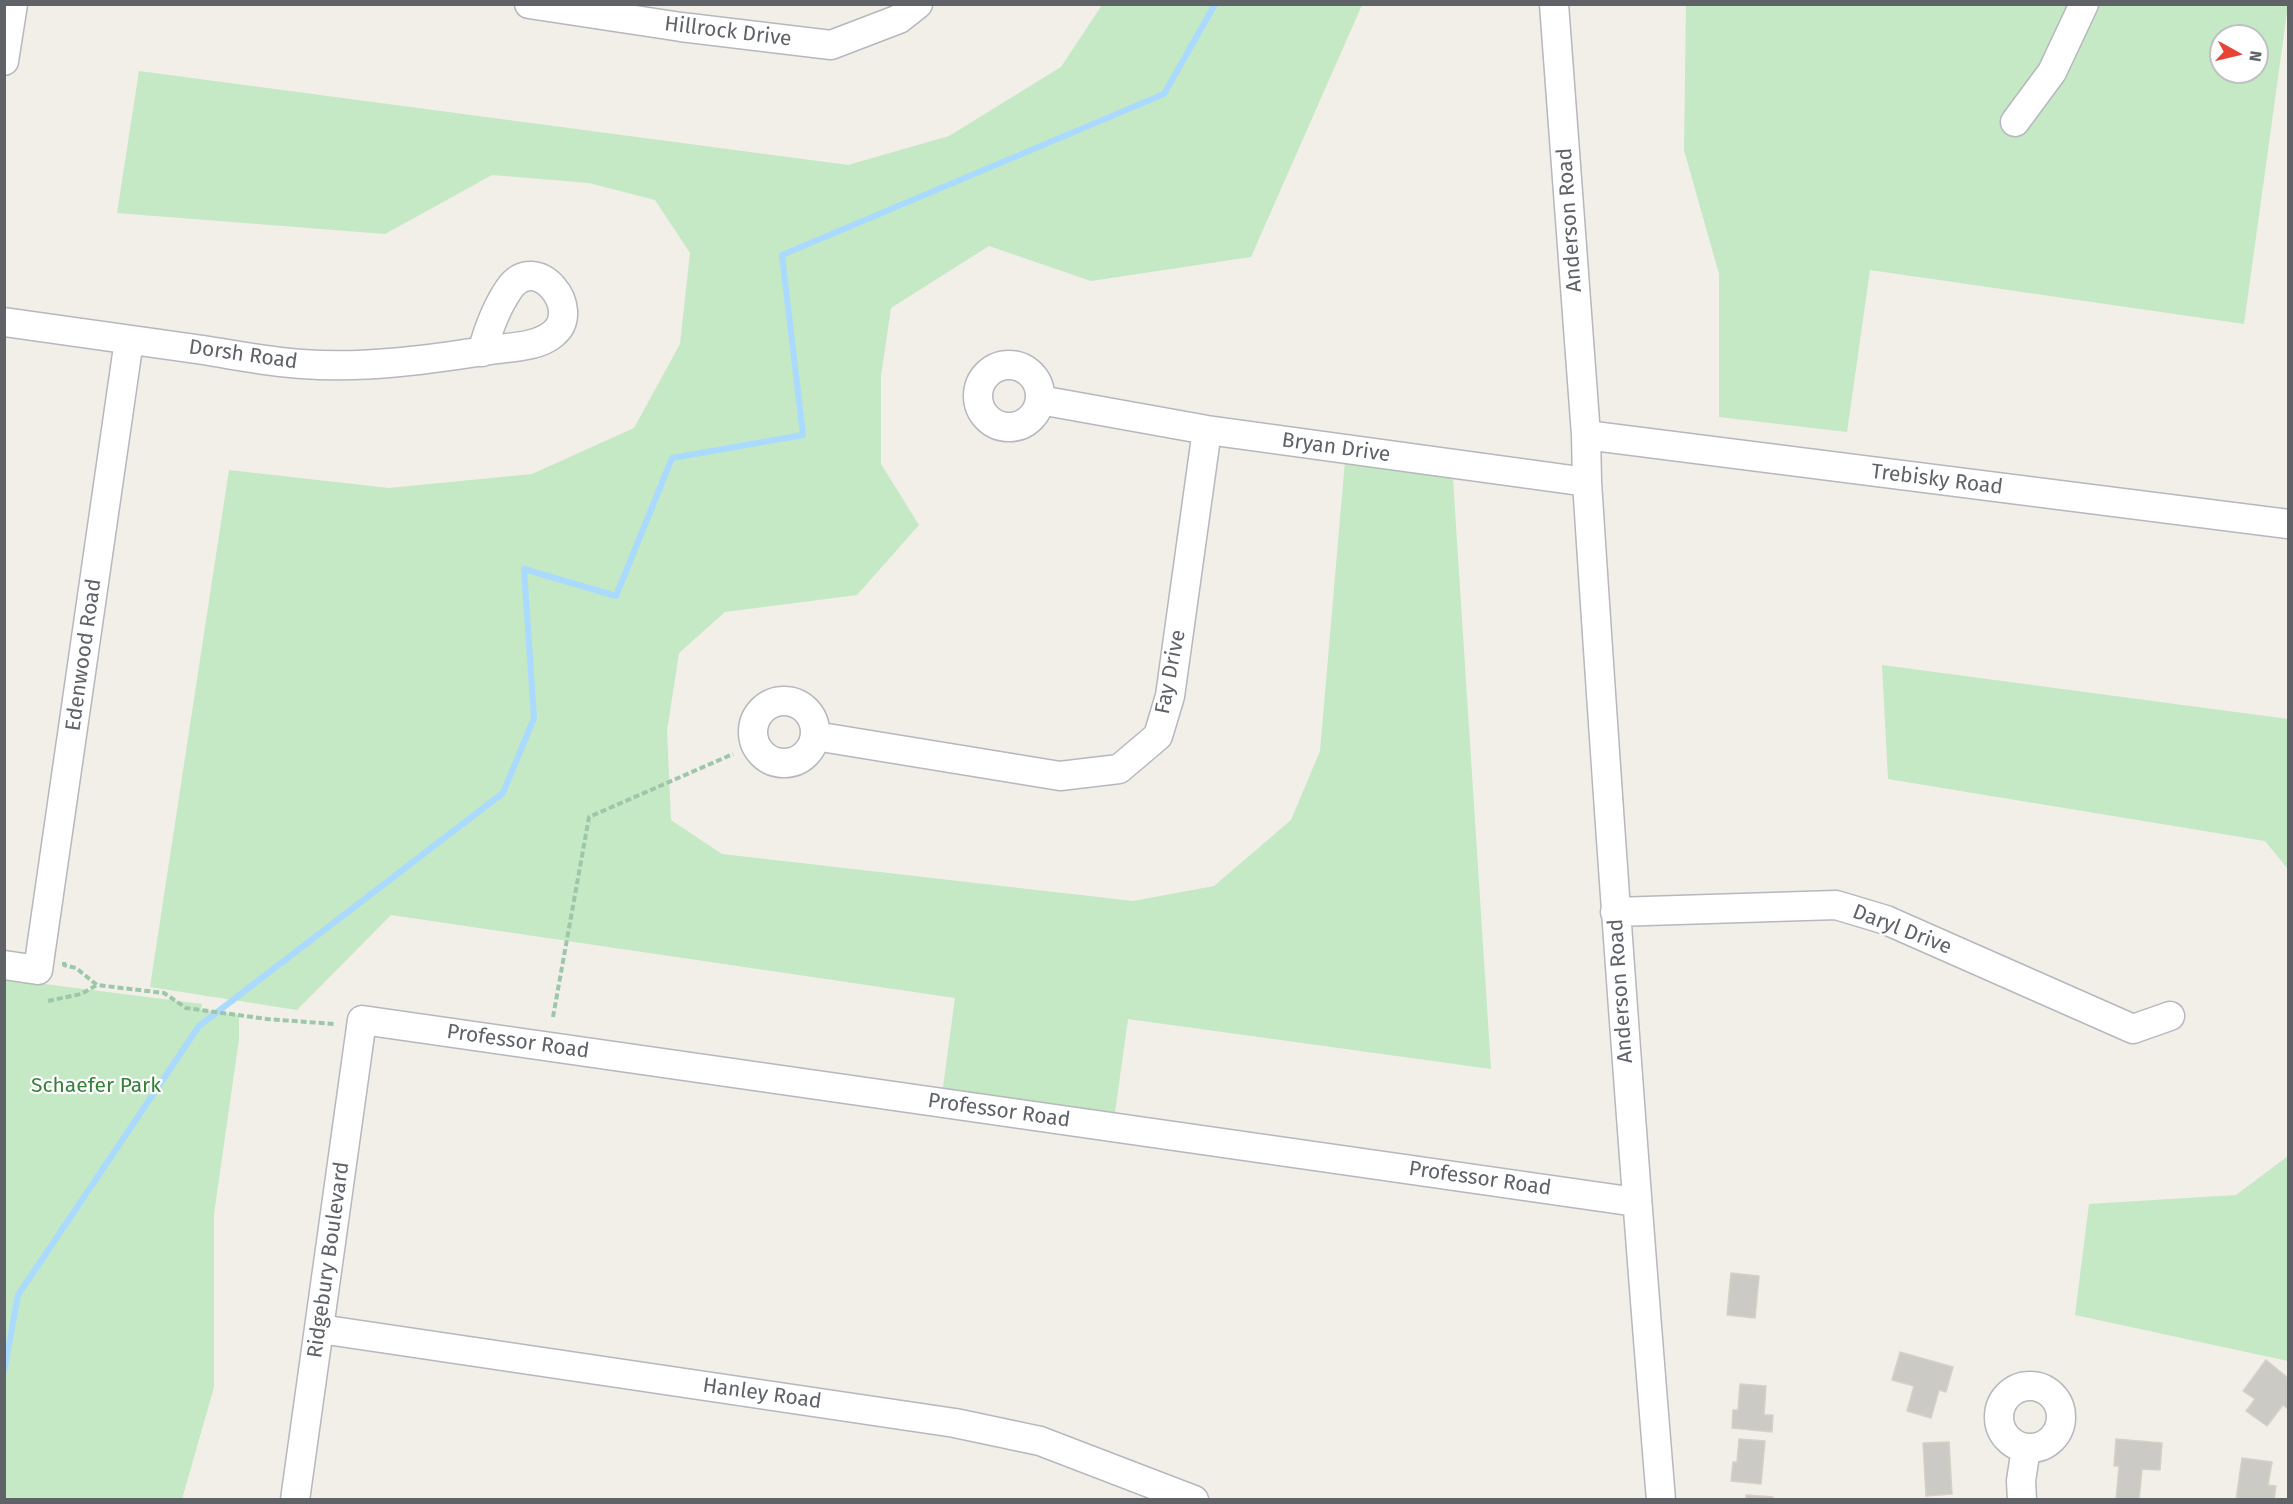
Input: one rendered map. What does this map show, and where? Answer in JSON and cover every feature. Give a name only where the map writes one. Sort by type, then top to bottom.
[{"type":"street","points":[[4,61],[13,4]]},
{"type":"street","name":"Hillrock Drive","points":[[529,4],[682,16],[831,45],[899,19],[918,4]]},
{"type":"street","name":"Anderson Road","points":[[1554,4],[1586,435]]},
{"type":"street","points":[[2015,122],[2052,72],[2084,4]]},
{"type":"street","name":"Dorsh Road","points":[[4,322],[302,364],[392,363],[482,352]]},
{"type":"street","name":"Edenwood Road","points":[[4,965],[38,970],[129,340]]},
{"type":"street","name":"Bryan Drive","points":[[1040,400],[1208,430],[1587,482]]},
{"type":"street","name":"Fay Drive","points":[[815,735],[1060,776],[1119,770],[1158,736],[1170,696],[1208,430]]},
{"type":"street","points":[[1586,435],[1587,482]]},
{"type":"street","name":"Trebisky Road","points":[[1586,435],[2289,524]]},
{"type":"street","name":"Anderson Road","points":[[1587,482],[1636,1202],[1661,1500]]},
{"type":"street","name":"Daryl Drive","points":[[1615,912],[1836,905],[1886,920],[2133,1029],[2170,1017]]},
{"type":"street","name":"Professor Road","points":[[362,1020],[1636,1202]]},
{"type":"street","name":"Ridgebury Boulevard","points":[[295,1500],[362,1020]]},
{"type":"street","name":"Hanley Road","points":[[320,1329],[956,1423],[1040,1441],[1194,1500]]},
{"type":"street","points":[[2022,1500],[2021,1481],[2026,1448]]},
{"type":"path","points":[[553,1017],[590,817],[733,754]]},
{"type":"path","points":[[64,956],[64,965],[76,968],[97,985],[164,993],[186,1008],[267,1019],[334,1024]]},
{"type":"path","points":[[48,1001],[81,994],[97,985]]},
{"type":"green space","points":[[1102,5],[1362,5],[1251,257],[1091,281],[989,246],[891,308],[881,376],[881,464],[919,525],[857,595],[725,612],[679,653],[667,731],[671,820],[722,854],[1133,901],[1214,886],[1291,820],[1320,751],[1346,449],[1452,464],[1491,1069],[1128,1019],[1113,1127],[941,1102],[955,998],[391,915],[297,1010],[150,987],[229,470],[389,488],[532,474],[634,428],[680,344],[690,253],[655,200],[589,183],[492,175],[385,234],[117,213],[139,71],[848,165],[949,136],[1061,67]]},
{"type":"green space","points":[[1686,5],[2288,5],[2244,324],[1870,270],[1847,432],[1719,417],[1719,274],[1684,150]]},
{"type":"green space","points":[[1882,665],[2288,719],[2288,869],[2265,841],[1888,779]]},
{"type":"green space","name":"Schaefer Park","points":[[5,979],[202,1004],[201,1010],[239,1015],[239,1039],[214,1214],[214,1387],[182,1499],[5,1499]]},
{"type":"green space","points":[[2288,1156],[2288,1361],[2075,1315],[2089,1204],[2236,1195]]},
{"type":"building","points":[[1731,1273],[1759,1276],[1755,1318],[1727,1315]]},
{"type":"building","points":[[1900,1352],[1953,1367],[1946,1392],[1939,1390],[1931,1418],[1907,1411],[1914,1386],[1892,1380]]},
{"type":"building","points":[[2266,1360],[2288,1378],[2288,1409],[2283,1405],[2267,1426],[2246,1411],[2255,1399],[2243,1391]]},
{"type":"building","points":[[1740,1384],[1766,1386],[1764,1415],[1773,1415],[1772,1432],[1732,1428],[1733,1410],[1738,1410]]},
{"type":"building","points":[[1739,1439],[1765,1441],[1761,1484],[1731,1481],[1733,1462],[1737,1462]]},
{"type":"building","points":[[2116,1439],[2162,1443],[2160,1470],[2142,1469],[2139,1500],[2116,1500],[2119,1466],[2114,1466]]},
{"type":"building","points":[[1949,1442],[1952,1494],[1926,1496],[1923,1443]]},
{"type":"building","points":[[2242,1458],[2272,1462],[2268,1485],[2276,1486],[2274,1500],[2236,1500]]},
{"type":"building","points":[[1746,1495],[1773,1497],[1773,1500],[1746,1500]]},
{"type":"waterway","points":[[4,1372],[18,1295],[199,1026],[503,793],[534,718],[524,569],[616,596],[672,458],[803,435],[782,255],[1164,94],[1215,4]]}]
